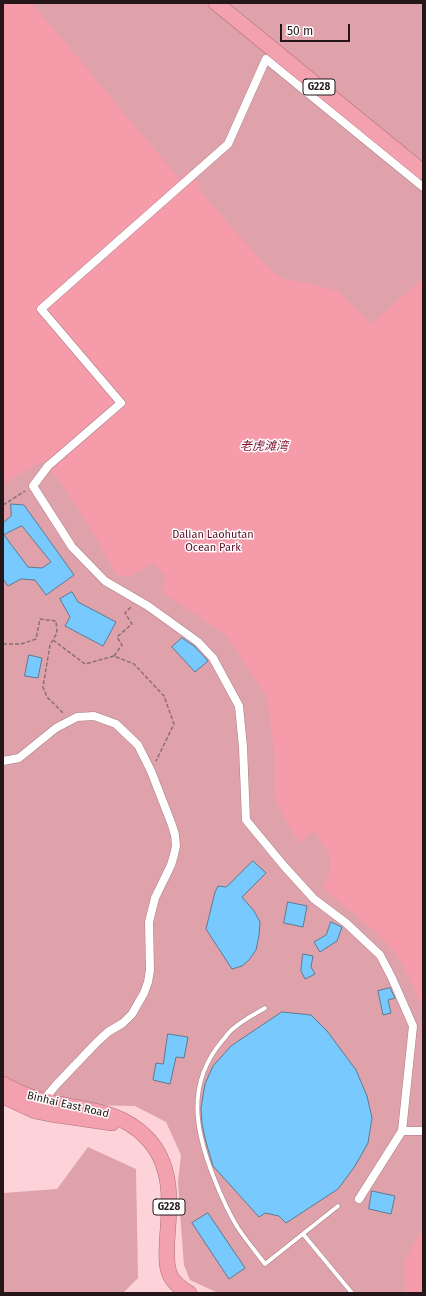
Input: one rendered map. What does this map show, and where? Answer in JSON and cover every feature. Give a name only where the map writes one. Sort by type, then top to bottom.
[{"type":"highway","name":"G228","points":[[216,3],[423,172]]},
{"type":"highway","name":"Binhai East Road","points":[[3,1084],[21,1093],[39,1106]]},
{"type":"highway","name":"Binhai East Road","points":[[3,1096],[39,1106],[67,1117],[132,1126],[147,1137],[158,1152],[164,1164],[168,1181],[167,1266],[171,1277],[178,1286],[189,1293]]},
{"type":"street","points":[[359,1199],[402,1131],[413,1026],[380,955],[346,923],[314,899],[284,866],[246,820],[243,747],[239,706],[213,658],[198,642],[148,606],[105,581],[72,547],[33,486],[48,466],[121,403],[41,309],[228,144],[266,59],[423,187]]},
{"type":"street","points":[[3,761],[19,758],[56,728],[77,717],[94,716],[116,724],[138,745],[151,771],[172,825],[176,846],[171,865],[155,898],[152,910],[149,934],[150,960],[148,982],[141,999],[132,1014],[123,1023],[108,1032],[97,1042],[56,1085],[39,1106]]},
{"type":"street","points":[[402,1131],[423,1131]]},
{"type":"lane","points":[[264,1008],[234,1028],[213,1052],[202,1073],[198,1093],[197,1117],[201,1139],[209,1166],[223,1202],[238,1228],[265,1264],[338,1206]]},
{"type":"lane","points":[[303,1234],[352,1293]]},
{"type":"path","points":[[3,505],[33,486]]},
{"type":"path","points":[[114,656],[122,645],[117,637],[132,624],[125,613]]},
{"type":"path","points":[[3,644],[20,644],[36,639],[40,619],[56,621],[57,633],[50,645],[43,687],[47,697],[64,714],[67,723]]},
{"type":"path","points":[[53,640],[85,664],[114,656],[134,664],[164,696],[174,724],[151,771]]},
{"type":"green space","name":"Dalian Laohutan Ocean Park","points":[[3,3],[423,3],[423,1293],[218,1293],[190,1280],[184,1265],[180,1213],[178,1181],[181,1155],[166,1122],[135,1106],[80,1105],[64,1103],[3,1079]]},
{"type":"green space","points":[[88,1147],[136,1169],[138,1278],[123,1293],[3,1293],[3,1193],[57,1189]]},
{"type":"water","name":"老虎滩湾","points":[[3,3],[32,3],[179,179],[188,171],[199,183],[199,190],[258,257],[281,278],[336,290],[371,324],[423,278],[423,1009],[406,971],[392,950],[363,921],[322,887],[330,871],[330,864],[327,851],[314,831],[299,843],[287,823],[275,798],[275,758],[267,698],[228,637],[163,592],[165,576],[153,563],[131,576],[117,576],[74,502],[43,461],[3,484]]},
{"type":"water","points":[[423,1228],[423,1293],[405,1293],[404,1262]]},
{"type":"building","points":[[11,504],[24,505],[74,575],[46,595],[35,580],[21,579],[8,586],[3,579],[3,523],[11,516]],"holes":[[[22,526],[51,562],[42,568],[28,567],[4,535]]]},
{"type":"building","points":[[72,592],[78,602],[116,622],[103,646],[65,626],[70,617],[60,599]]},
{"type":"building","points":[[182,638],[194,646],[208,661],[195,672],[172,647]]},
{"type":"building","points":[[29,655],[42,658],[38,678],[25,676]]},
{"type":"building","points":[[253,861],[266,873],[242,897],[254,911],[260,922],[259,936],[256,950],[249,960],[242,966],[232,969],[206,929],[215,892],[218,886],[226,887]]},
{"type":"building","points":[[288,902],[307,906],[303,927],[284,923]]},
{"type":"building","points":[[331,922],[342,927],[337,941],[320,952],[314,942],[326,935]]},
{"type":"building","points":[[303,954],[313,956],[311,967],[315,974],[305,979],[301,971]]},
{"type":"building","points":[[390,988],[395,998],[388,1000],[391,1013],[383,1015],[378,991]]},
{"type":"building","points":[[282,1012],[311,1015],[327,1031],[356,1070],[367,1096],[372,1118],[368,1143],[355,1166],[338,1189],[286,1223],[279,1216],[265,1213],[259,1217],[213,1166],[202,1124],[201,1108],[205,1084],[213,1066],[231,1046]]},
{"type":"building","points":[[168,1034],[188,1037],[184,1058],[176,1057],[170,1084],[153,1080],[156,1063],[163,1064]]},
{"type":"building","points":[[372,1191],[395,1196],[391,1214],[369,1209]]},
{"type":"building","points":[[208,1213],[245,1268],[229,1279],[192,1223]]}]
